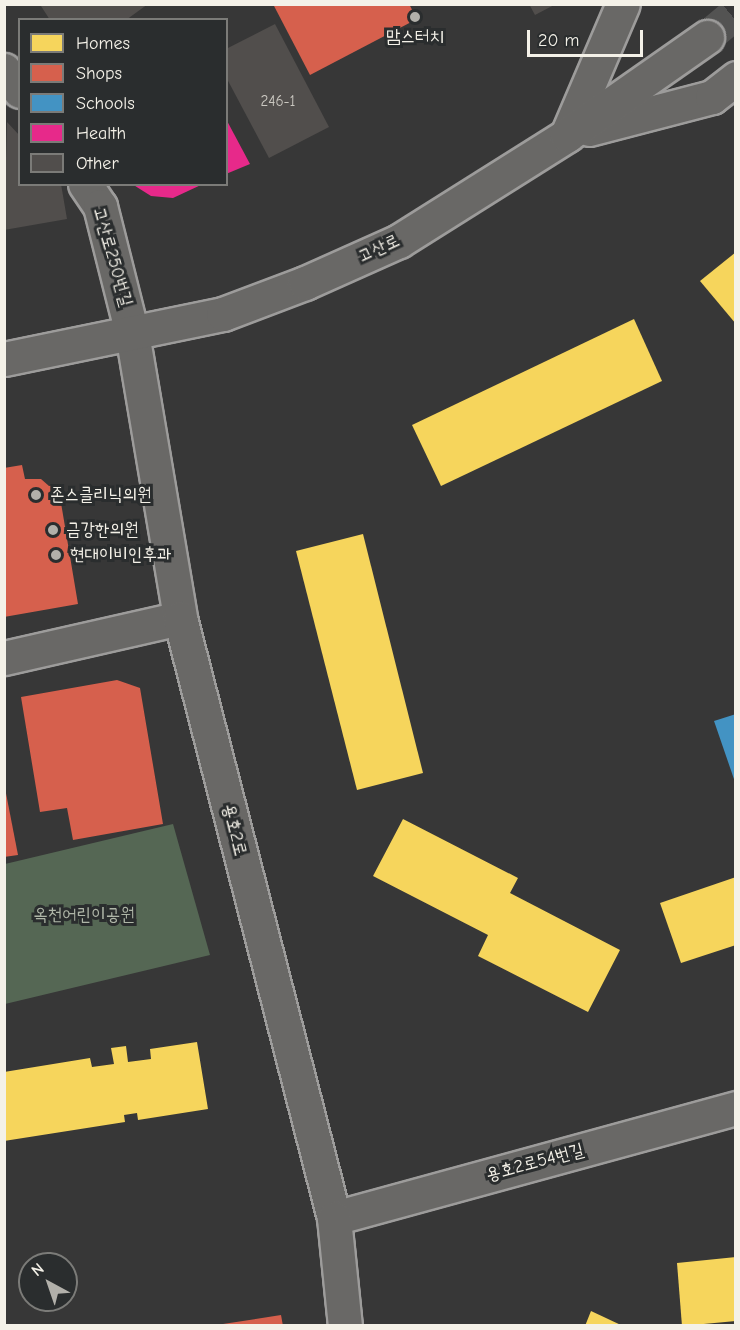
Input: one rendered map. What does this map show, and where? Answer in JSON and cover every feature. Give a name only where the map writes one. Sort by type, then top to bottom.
[{"type":"street","points":[[567,135],[623,4]]},
{"type":"street","name":"고산로","points":[[4,359],[223,314],[305,283],[388,246],[567,135],[707,37]]},
{"type":"street","points":[[4,70],[18,88]]},
{"type":"street","points":[[567,135],[712,97],[735,78]]},
{"type":"street","name":"고산로250번길","points":[[86,186],[100,206],[132,333]]},
{"type":"street","name":"용호2로","points":[[132,333],[180,618],[334,1218],[345,1326]]},
{"type":"street","points":[[4,658],[180,618]]},
{"type":"street","name":"용호2로54번길","points":[[334,1218],[735,1108]]},
{"type":"green space","name":"옥천어린이공원","points":[[173,824],[210,955],[5,1004],[5,864]]},
{"type":"building: Homes","points":[[736,252],[736,324],[700,281]]},
{"type":"building: Homes","points":[[634,319],[662,381],[441,486],[412,425]]},
{"type":"building: Homes","points":[[363,534],[423,773],[357,790],[296,551]]},
{"type":"building: Homes","points":[[403,819],[518,878],[510,893],[620,950],[588,1012],[478,956],[488,935],[373,876]]},
{"type":"building: Homes","points":[[736,877],[736,945],[681,963],[660,903]]},
{"type":"building: Homes","points":[[197,1042],[208,1109],[138,1120],[137,1113],[124,1115],[125,1122],[4,1141],[4,1072],[90,1058],[92,1067],[114,1064],[111,1048],[126,1046],[128,1062],[151,1059],[150,1049]]},
{"type":"building: Homes","points":[[736,1257],[736,1321],[682,1326],[677,1263]]},
{"type":"building: Homes","points":[[591,1311],[623,1326],[585,1326]]},
{"type":"building: Shops","points":[[273,4],[409,4],[417,19],[310,75]]},
{"type":"building: Shops","points":[[22,465],[25,479],[41,479],[49,486],[58,485],[78,604],[4,617],[4,468]]},
{"type":"building: Shops","points":[[117,680],[140,688],[163,824],[73,840],[67,808],[40,812],[21,697]]},
{"type":"building: Shops","points":[[4,783],[18,855],[4,857]]},
{"type":"building: Shops","points":[[281,1315],[283,1326],[223,1326],[223,1324]]},
{"type":"building: Schools","points":[[736,714],[736,782],[735,782],[714,721]]},
{"type":"building: Health","points":[[228,123],[250,164],[228,173]]},
{"type":"building: Health","points":[[135,186],[199,186],[173,198],[151,196]]},
{"type":"building: Other","points":[[44,4],[148,4],[129,18],[49,18],[41,6]]},
{"type":"building: Other","points":[[529,4],[556,4],[535,15]]},
{"type":"building: Other","points":[[275,24],[329,127],[269,158],[228,81],[228,48]]},
{"type":"building: Other","points":[[7,122],[18,134],[18,186],[61,186],[67,219],[4,230]]},
{"type":"tunnel","points":[[707,37],[736,13]]},
{"type":"place","name":"맘스터치","points":[[415,17]]},
{"type":"place","name":"존스클리닉의원","points":[[36,495]]},
{"type":"place","name":"금강한의원","points":[[53,530]]},
{"type":"place","name":"현대이비인후과","points":[[56,555]]}]
